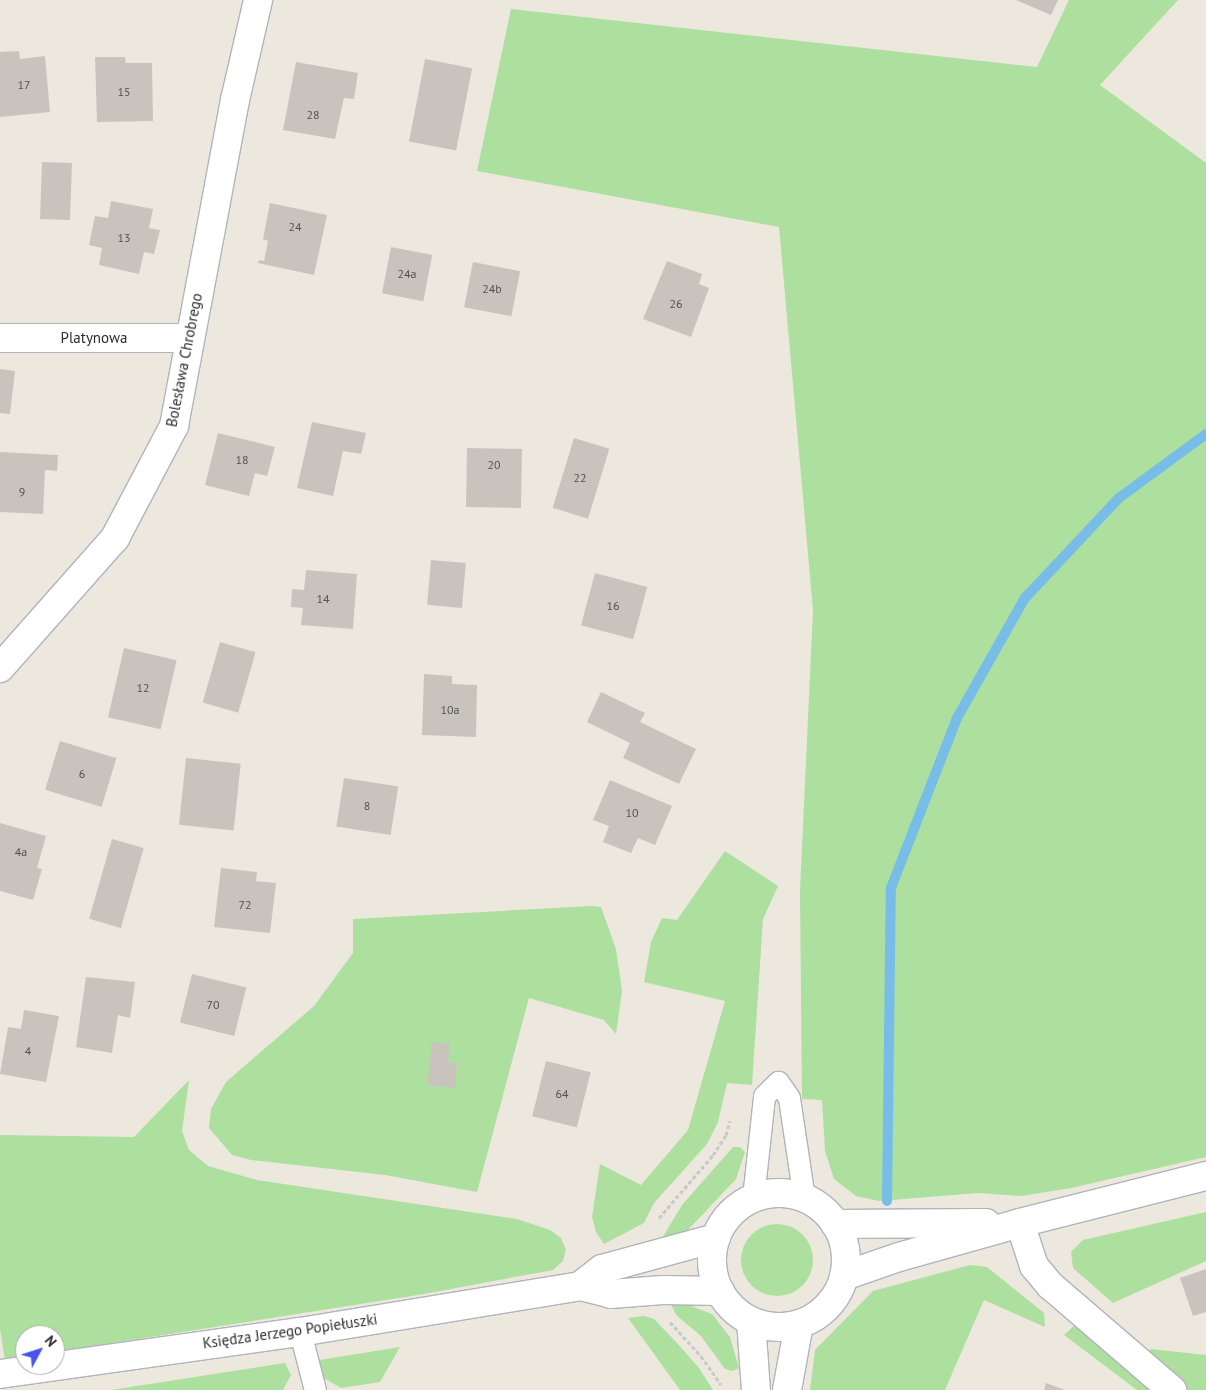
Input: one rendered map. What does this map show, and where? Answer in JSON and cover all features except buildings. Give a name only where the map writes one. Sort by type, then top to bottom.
[{"type":"street","name":"Bolesława Chrobrego","points":[[0,668],[115,538],[174,426],[188,338],[235,100],[258,0]]},
{"type":"street","name":"Platynowa","points":[[0,338],[188,338]]},
{"type":"street","points":[[844,1276],[899,1257],[1020,1223],[1206,1176]]},
{"type":"street","points":[[771,1193],[804,1198],[816,1204],[835,1224],[843,1240],[846,1263],[844,1276],[830,1304],[813,1318],[799,1324],[771,1327],[751,1321],[733,1309],[720,1291],[713,1273],[716,1238],[730,1214],[753,1198],[771,1193]]},
{"type":"street","points":[[835,1224],[1020,1223]]},
{"type":"street","points":[[1020,1223],[1034,1266],[1051,1286],[1172,1390]]},
{"type":"street","name":"Księdza Jerzego Popiełuszki","points":[[580,1286],[602,1269],[716,1238]]},
{"type":"street","name":"Księdza Jerzego Popiełuszki","points":[[0,1374],[300,1332],[580,1286],[611,1294],[720,1291]]},
{"type":"street","points":[[751,1321],[756,1390]]},
{"type":"street","points":[[787,1390],[799,1324]]},
{"type":"lane","points":[[753,1198],[764,1096],[778,1082],[789,1098],[804,1198]]},
{"type":"lane","points":[[300,1332],[314,1390]]},
{"type":"path","points":[[658,1221],[713,1155],[726,1136],[731,1118]]},
{"type":"path","points":[[663,1318],[701,1356],[724,1390]]},
{"type":"green space","points":[[1069,0],[1178,0],[1100,85],[1206,163],[1206,1157],[1071,1188],[1021,1196],[978,1193],[879,1201],[856,1196],[834,1179],[825,1151],[822,1100],[802,1099],[800,891],[813,610],[779,227],[477,171],[511,9],[1037,67]]},
{"type":"green space","points":[[725,851],[778,886],[763,919],[752,1085],[727,1083],[718,1122],[707,1144],[654,1203],[644,1223],[604,1244],[596,1232],[592,1217],[600,1164],[641,1185],[688,1130],[725,1001],[644,982],[651,942],[662,918],[677,920]]},
{"type":"green space","points":[[601,907],[616,949],[622,991],[616,1034],[604,1020],[529,998],[477,1192],[385,1175],[251,1160],[232,1155],[209,1128],[211,1109],[226,1082],[314,1006],[353,953],[353,919]]},
{"type":"green space","points":[[189,1080],[182,1131],[189,1150],[208,1166],[257,1180],[517,1219],[550,1230],[561,1238],[566,1250],[563,1261],[553,1270],[424,1294],[65,1350],[65,1325],[15,1325],[15,1358],[5,1360],[0,1329],[0,1135],[134,1137]]},
{"type":"green space","points":[[733,1147],[740,1147],[745,1152],[736,1179],[688,1230],[661,1240],[682,1205]]},
{"type":"green space","points":[[1206,1212],[1206,1261],[1113,1303],[1073,1268],[1071,1252],[1083,1240]]},
{"type":"green space","points":[[777,1224],[797,1230],[807,1240],[813,1260],[807,1280],[797,1290],[777,1296],[757,1290],[747,1280],[741,1260],[747,1240],[757,1230]]},
{"type":"green space","points":[[970,1265],[987,1267],[1044,1313],[1045,1327],[984,1300],[945,1390],[810,1390],[815,1350],[873,1291]]},
{"type":"green space","points":[[671,1304],[686,1304],[712,1314],[730,1337],[739,1368],[732,1371],[725,1369],[701,1336],[676,1315]]},
{"type":"green space","points":[[644,1316],[654,1319],[677,1343],[699,1368],[713,1390],[680,1390],[628,1318]]},
{"type":"green space","points":[[1077,1323],[1156,1390],[1137,1390],[1064,1335]]},
{"type":"green space","points":[[400,1347],[380,1382],[341,1388],[322,1377],[318,1367],[320,1360]]},
{"type":"green space","points":[[1150,1349],[1206,1355],[1206,1390],[1187,1390],[1150,1360]]},
{"type":"green space","points":[[285,1363],[291,1375],[283,1390],[111,1390]]},
{"type":"waterway","points":[[887,1201],[891,888],[957,718],[1025,598],[1119,498],[1206,434]]}]
